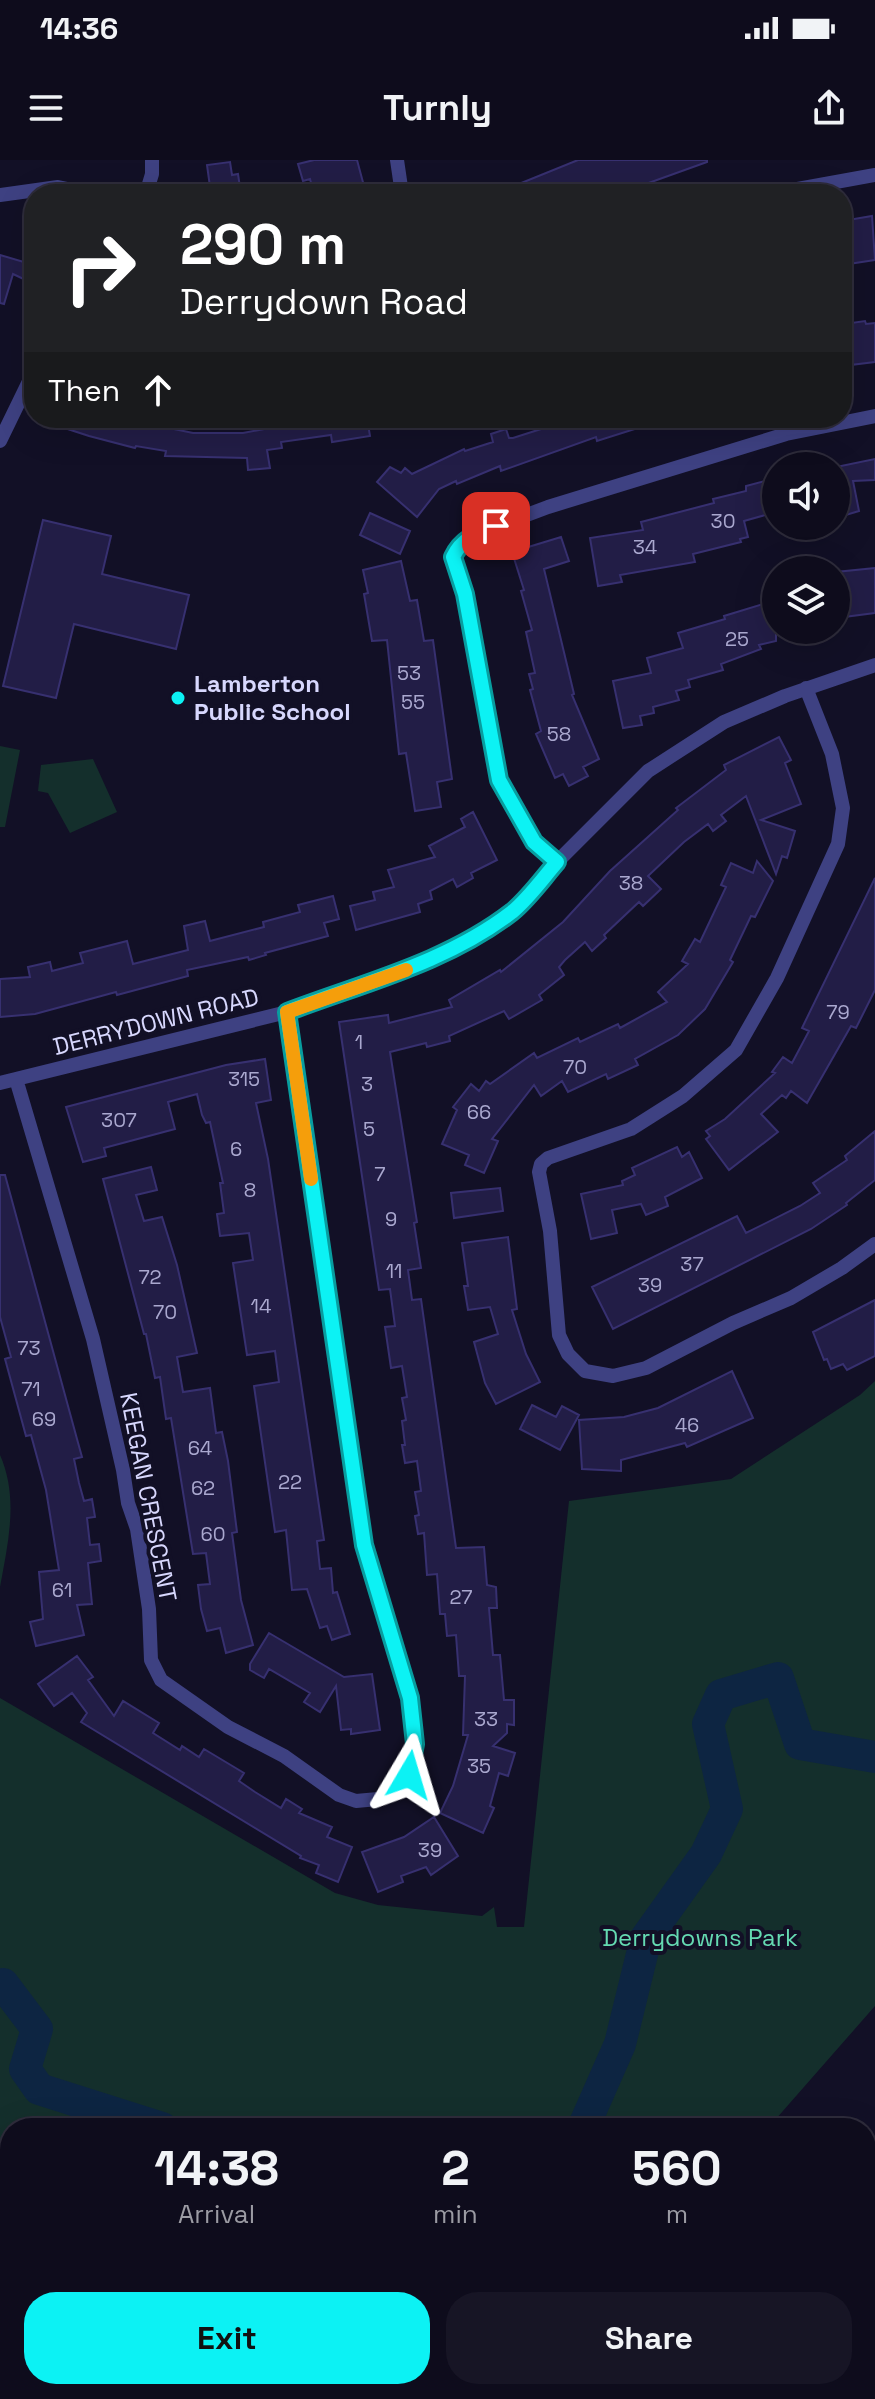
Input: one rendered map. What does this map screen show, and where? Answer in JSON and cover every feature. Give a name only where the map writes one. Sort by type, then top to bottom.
[{"type":"street","points":[[149,184],[152,160]]},
{"type":"street","points":[[397,160],[401,184]]},
{"type":"street","points":[[825,184],[875,175]]},
{"type":"street","points":[[0,195],[24,192]]},
{"type":"street","points":[[0,441],[24,392]]},
{"type":"street","points":[[852,421],[875,416]]},
{"type":"street","points":[[557,862],[534,842],[499,780],[465,594],[453,557],[458,547],[471,536],[548,507],[786,434],[816,428]]},
{"type":"street","name":"DERRYDOWN ROAD","points":[[0,1083],[287,1012],[413,967],[469,940],[514,910],[648,771],[724,722],[806,688],[875,665]]},
{"type":"street","points":[[806,688],[832,754],[843,808],[838,844],[777,978],[736,1050],[683,1096],[631,1129],[548,1158],[541,1164],[539,1172],[550,1231],[559,1335],[568,1354],[585,1371],[613,1376],[646,1368],[733,1323],[791,1298],[875,1244]]},
{"type":"street","name":"KEEGAN CRESCENT","points":[[16,1079],[93,1339],[128,1503],[137,1529],[149,1609],[151,1660],[161,1680],[228,1727],[284,1756],[339,1795],[356,1801],[378,1799],[396,1792],[409,1775],[415,1744],[413,1723],[403,1672],[364,1545],[287,1012]]},
{"type":"green space","points":[[0,746],[20,750],[5,827],[0,827]]},
{"type":"green space","points":[[93,759],[117,812],[70,833],[48,793],[38,791],[41,765]]},
{"type":"green space","name":"Derrydowns Park","points":[[875,1381],[875,2006],[777,2118],[0,2118],[0,1698],[335,1893],[378,1905],[482,1916],[494,1907],[497,1927],[524,1927],[569,1501],[731,1479],[860,1395]]},
{"type":"green space","points":[[0,1455],[9,1488],[10,1521],[0,1587]]},
{"type":"building","points":[[314,160],[357,160],[363,184],[311,184],[310,179],[303,181],[298,164]]},
{"type":"building","points":[[578,160],[707,160],[646,184],[519,184]]},
{"type":"building","points":[[230,162],[232,175],[238,174],[240,184],[210,184],[207,165]]},
{"type":"building","points":[[872,216],[875,260],[852,263],[852,219]]},
{"type":"building","points":[[0,255],[24,262],[24,279],[13,274],[4,304],[0,303]]},
{"type":"building","points":[[852,323],[875,323],[875,362],[852,365]]},
{"type":"building","points":[[64,428],[169,428],[193,433],[243,433],[270,428],[369,428],[370,436],[332,442],[331,435],[281,442],[282,448],[267,450],[270,468],[248,470],[247,458],[165,456],[166,451],[135,448]]},
{"type":"building","points":[[638,428],[597,441],[596,437],[501,471],[500,466],[457,484],[456,481],[439,489],[417,517],[377,482],[390,467],[401,473],[405,468],[412,474],[464,449],[493,442],[491,434],[506,429],[509,438],[513,438],[541,429]]},
{"type":"building","points":[[875,459],[875,480],[853,481],[859,511],[850,514],[850,464]]},
{"type":"building","points":[[762,482],[762,516],[744,521],[748,537],[740,539],[741,542],[693,554],[695,562],[620,575],[622,582],[598,586],[590,538],[643,530],[641,522],[714,503],[713,499],[746,491],[746,486]]},
{"type":"building","points":[[370,513],[410,531],[400,554],[360,535]]},
{"type":"building","points":[[43,520],[111,536],[102,574],[189,595],[176,649],[74,624],[56,698],[3,686]]},
{"type":"building","points":[[561,537],[569,561],[544,569],[572,695],[599,759],[583,767],[588,776],[569,786],[563,774],[555,778],[536,734],[541,731],[530,690],[533,689],[529,674],[535,673],[526,632],[532,630],[512,552]]},
{"type":"building","points":[[401,561],[410,601],[417,600],[424,641],[433,640],[452,779],[437,782],[441,807],[415,811],[406,753],[399,754],[387,640],[372,641],[364,594],[368,593],[363,570]]},
{"type":"building","points":[[875,568],[875,613],[850,616],[850,571]]},
{"type":"building","points":[[762,604],[761,649],[721,664],[723,670],[688,680],[690,687],[676,691],[679,700],[653,707],[654,713],[640,716],[642,725],[623,728],[613,681],[651,673],[647,658],[683,648],[678,633],[725,619],[724,616]]},
{"type":"building","points":[[779,737],[791,760],[785,763],[801,804],[761,820],[795,831],[787,858],[782,856],[776,874],[746,796],[721,815],[726,821],[713,831],[708,824],[648,876],[661,889],[643,906],[639,902],[604,935],[606,938],[592,951],[585,942],[565,960],[559,967],[564,975],[539,995],[542,1000],[509,1019],[504,1011],[449,1036],[450,1041],[390,1052],[417,1222],[414,1223],[421,1268],[408,1270],[412,1300],[421,1299],[456,1548],[484,1547],[487,1585],[496,1587],[497,1608],[489,1608],[493,1655],[500,1655],[504,1700],[514,1700],[514,1725],[507,1724],[507,1733],[493,1746],[515,1753],[508,1776],[499,1773],[490,1806],[494,1808],[483,1833],[440,1813],[453,1786],[468,1735],[463,1735],[465,1676],[459,1676],[456,1635],[447,1636],[445,1614],[440,1614],[437,1574],[427,1575],[424,1533],[418,1534],[415,1492],[421,1491],[417,1461],[405,1463],[402,1421],[406,1420],[402,1398],[407,1397],[402,1366],[391,1368],[385,1327],[395,1326],[390,1289],[379,1290],[339,1022],[388,1015],[389,1023],[452,1007],[449,1000],[501,972],[563,922],[610,871],[678,810],[676,808],[726,770],[724,765]]},
{"type":"building","points":[[473,812],[497,860],[471,873],[473,878],[457,887],[453,879],[430,891],[432,899],[418,904],[420,912],[356,930],[350,906],[375,900],[373,892],[394,887],[388,870],[435,857],[429,846],[465,827],[461,819]]},
{"type":"building","points":[[757,861],[773,881],[755,917],[751,916],[730,960],[733,962],[705,1009],[678,1035],[635,1059],[638,1065],[608,1079],[606,1074],[568,1092],[562,1081],[541,1096],[534,1085],[492,1139],[498,1141],[484,1173],[465,1165],[469,1155],[442,1144],[457,1110],[453,1107],[471,1084],[479,1091],[486,1081],[490,1084],[534,1053],[537,1058],[578,1038],[580,1042],[618,1024],[620,1028],[667,1002],[658,992],[688,964],[682,961],[695,939],[700,942],[726,887],[721,885],[731,863],[753,873]]},
{"type":"building","points":[[875,878],[875,990],[856,1028],[851,1026],[807,1103],[791,1091],[786,1098],[782,1095],[761,1114],[778,1132],[729,1170],[706,1139],[710,1136],[706,1131],[725,1119],[775,1073],[772,1072],[783,1057],[792,1063],[809,1031],[802,1028]]},
{"type":"building","points":[[333,896],[339,919],[324,923],[328,936],[249,960],[248,957],[187,970],[188,976],[117,995],[116,992],[35,1014],[0,1017],[0,979],[30,977],[28,967],[50,962],[52,971],[83,963],[80,953],[127,941],[133,964],[188,950],[184,926],[205,921],[210,941],[264,927],[263,922],[300,912],[298,905]]},
{"type":"building","points":[[265,1059],[271,1100],[256,1103],[268,1159],[324,1540],[317,1541],[320,1569],[331,1568],[333,1593],[337,1592],[350,1634],[332,1640],[327,1626],[320,1628],[307,1589],[292,1590],[286,1530],[275,1532],[254,1386],[279,1382],[275,1351],[247,1355],[233,1263],[253,1260],[249,1233],[220,1236],[217,1214],[224,1213],[220,1183],[223,1183],[210,1122],[206,1123],[202,1115],[197,1094],[168,1102],[175,1129],[104,1148],[106,1156],[83,1162],[66,1107],[226,1065]]},
{"type":"building","points":[[875,1131],[875,1180],[847,1205],[811,1229],[613,1329],[592,1287],[737,1216],[746,1233],[800,1206],[820,1193],[813,1183],[847,1160],[845,1156]]},
{"type":"building","points":[[677,1147],[682,1157],[689,1152],[702,1178],[665,1197],[668,1206],[646,1215],[641,1204],[612,1210],[617,1233],[591,1239],[581,1194],[623,1185],[622,1181],[635,1175],[632,1168]]},
{"type":"building","points":[[151,1167],[157,1190],[136,1195],[144,1221],[162,1217],[177,1265],[197,1353],[177,1357],[183,1392],[210,1388],[216,1433],[222,1432],[228,1461],[237,1532],[232,1533],[241,1600],[253,1645],[226,1653],[220,1628],[207,1631],[201,1609],[198,1585],[210,1584],[206,1553],[193,1554],[171,1418],[166,1419],[160,1377],[155,1378],[146,1334],[103,1179]]},
{"type":"building","points":[[0,1175],[5,1175],[82,1457],[74,1459],[84,1501],[92,1499],[95,1517],[87,1518],[90,1545],[99,1544],[101,1561],[88,1563],[92,1604],[77,1605],[84,1635],[36,1646],[30,1622],[43,1619],[39,1572],[59,1570],[46,1490],[31,1435],[26,1436],[5,1359],[11,1357],[0,1317]]},
{"type":"building","points":[[500,1188],[503,1211],[454,1218],[451,1193]]},
{"type":"building","points":[[508,1237],[517,1309],[512,1310],[526,1354],[540,1382],[496,1404],[485,1383],[474,1342],[498,1334],[490,1307],[468,1310],[462,1243]]},
{"type":"building","points":[[875,1300],[875,1356],[847,1370],[843,1364],[831,1369],[813,1332]]},
{"type":"building","points":[[732,1371],[753,1418],[687,1447],[685,1443],[621,1460],[621,1471],[582,1469],[579,1420],[624,1417],[658,1408]]},
{"type":"building","points":[[532,1405],[556,1417],[562,1406],[579,1415],[560,1450],[520,1429]]},
{"type":"building","points":[[269,1633],[344,1677],[372,1674],[380,1730],[351,1734],[351,1729],[341,1730],[336,1686],[320,1712],[304,1702],[310,1693],[269,1669],[264,1678],[250,1670],[250,1664]]},
{"type":"building","points":[[77,1656],[93,1677],[88,1680],[114,1716],[123,1701],[159,1723],[153,1733],[180,1750],[182,1746],[199,1757],[204,1749],[244,1773],[239,1781],[281,1808],[286,1799],[302,1809],[299,1813],[332,1827],[327,1837],[352,1847],[338,1882],[316,1873],[319,1865],[300,1858],[81,1722],[87,1713],[72,1693],[54,1706],[38,1684]]},
{"type":"building","points":[[434,1817],[458,1856],[431,1875],[426,1867],[401,1876],[403,1882],[378,1892],[362,1852],[404,1837]]},
{"type":"waterway","points":[[587,2118],[620,2044],[646,1938],[706,1854],[727,1809],[708,1724],[721,1695],[778,1678],[800,1744],[875,1757]]},
{"type":"waterway","points":[[0,1986],[3,1984],[37,2029],[25,2069],[39,2089],[130,2118]]},
{"type":"slow traffic","points":[[311,1179],[287,1012],[406,970]]},
{"type":"place","name":"Lamberton Public School","points":[[178,698]]},
{"type":"route","points":[[409,1775],[415,1744],[410,1698],[364,1545],[287,1012],[413,967],[469,940],[514,910],[557,862],[534,842],[499,780],[465,594],[453,557],[458,547],[471,536],[496,526]]}]
